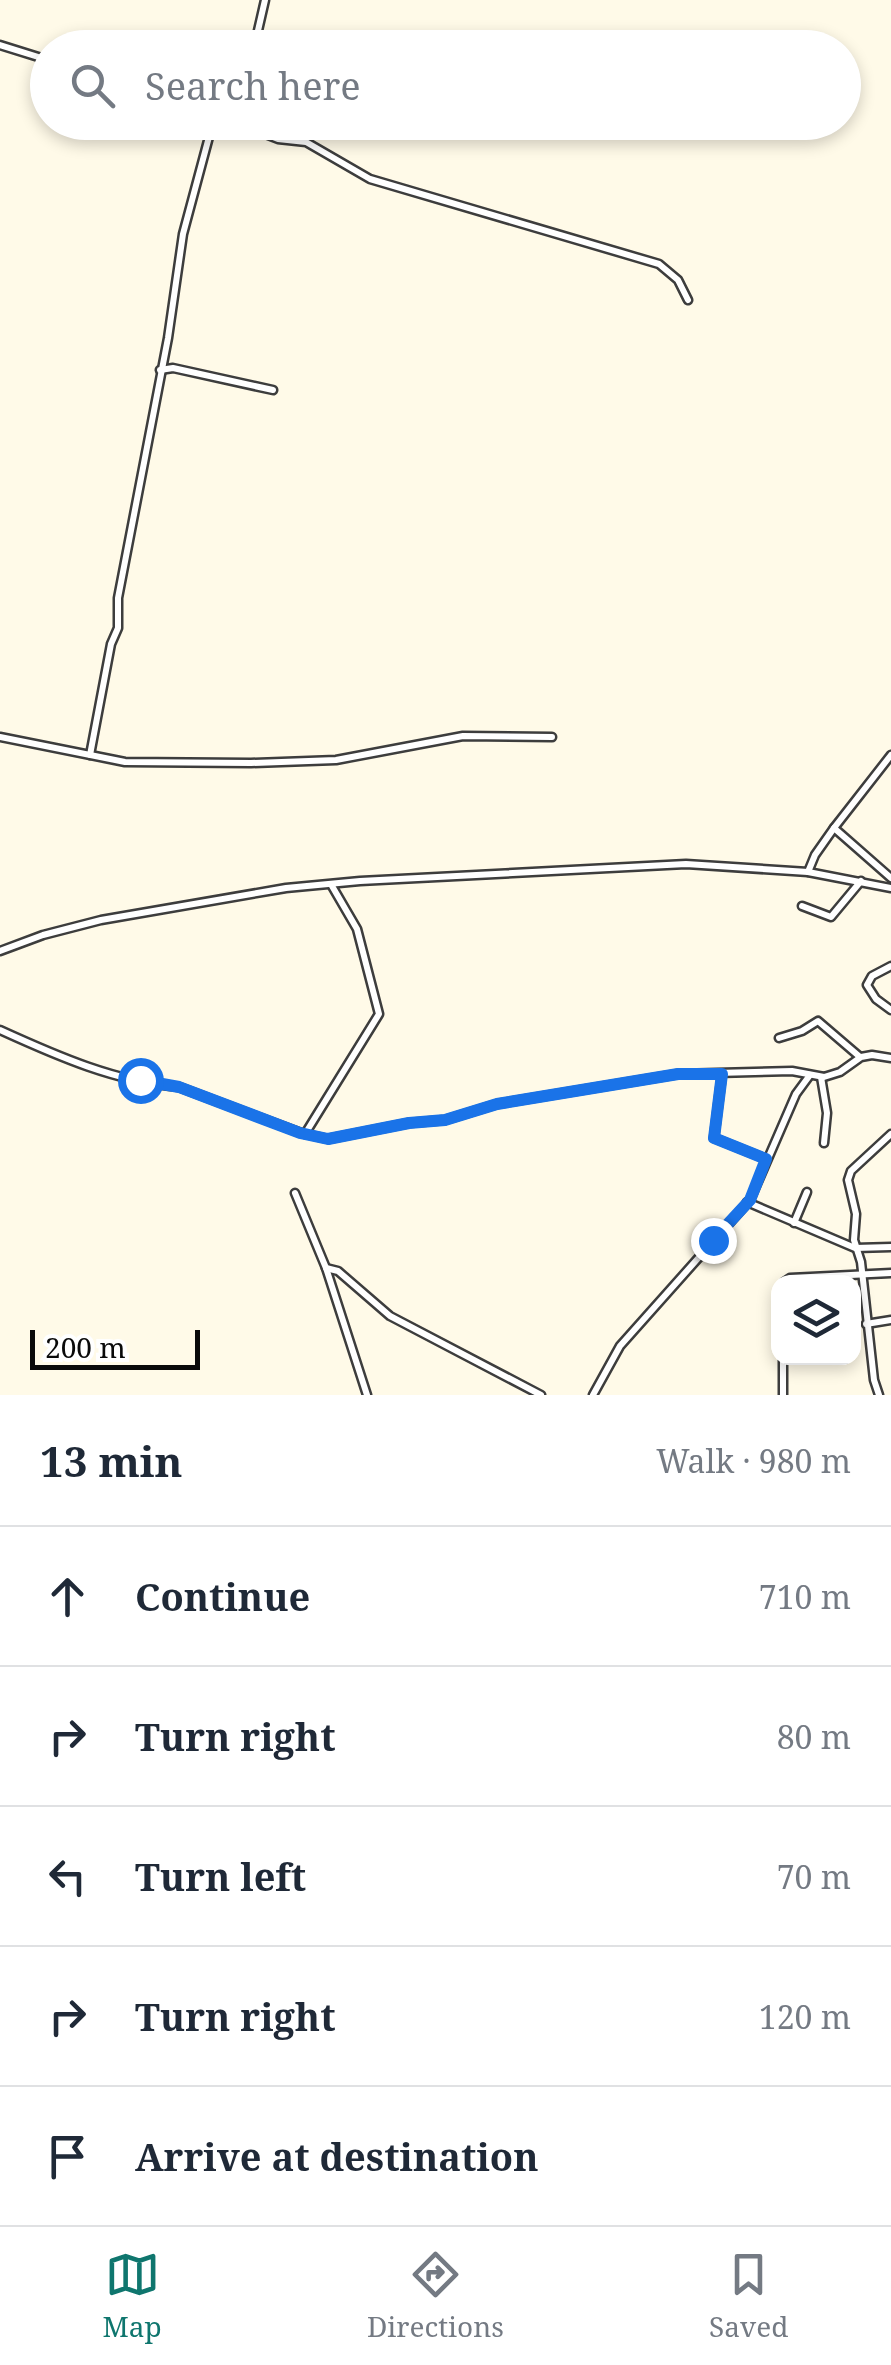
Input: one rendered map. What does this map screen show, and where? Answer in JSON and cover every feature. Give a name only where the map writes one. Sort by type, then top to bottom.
[{"type":"street","points":[[258,30],[265,0]]},
{"type":"street","points":[[0,45],[30,54]]},
{"type":"street","points":[[90,755],[111,644],[118,628],[118,598],[168,338],[183,234],[208,140]]},
{"type":"street","points":[[287,140],[306,142],[370,179],[659,264],[678,280],[688,300]]},
{"type":"street","points":[[160,370],[173,368],[273,390]]},
{"type":"street","points":[[0,738],[125,762],[252,764],[336,760],[463,736],[552,737]]},
{"type":"street","points":[[808,872],[814,855],[891,754]]},
{"type":"street","points":[[834,828],[890,876]]},
{"type":"street","points":[[0,951],[42,934],[101,920],[286,888],[360,881],[686,864],[808,872],[891,888]]},
{"type":"street","points":[[802,906],[831,917],[861,880]]},
{"type":"street","points":[[306,1134],[379,1014],[357,929],[332,886]]},
{"type":"street","points":[[891,966],[872,976],[867,984],[876,999],[891,1010]]},
{"type":"street","points":[[779,1038],[818,1021],[860,1058]]},
{"type":"street","points":[[0,1030],[61,1058],[158,1085],[179,1087],[328,1139],[445,1120],[497,1104],[678,1074],[792,1071],[821,1077],[840,1072],[860,1058],[891,1058]]},
{"type":"street","points":[[722,1074],[714,1138],[766,1159]]},
{"type":"street","points":[[593,1395],[620,1346],[750,1200],[796,1094],[810,1075]]},
{"type":"street","points":[[821,1077],[827,1114],[824,1143]]},
{"type":"street","points":[[879,1395],[855,1248],[856,1214],[849,1176],[891,1134]]},
{"type":"street","points":[[794,1223],[807,1192]]},
{"type":"street","points":[[295,1193],[326,1268],[367,1395]]},
{"type":"street","points":[[747,1202],[855,1248],[891,1246]]},
{"type":"street","points":[[326,1268],[338,1271],[390,1316],[541,1395]]},
{"type":"street","points":[[862,1276],[891,1273]]},
{"type":"street","points":[[866,1324],[891,1320]]},
{"type":"street","points":[[783,1395],[784,1365]]},
{"type":"route","points":[[140,1080],[179,1087],[300,1133],[328,1139],[445,1120],[497,1104],[678,1074],[722,1074],[714,1138],[766,1159],[750,1200],[713,1240]]}]
